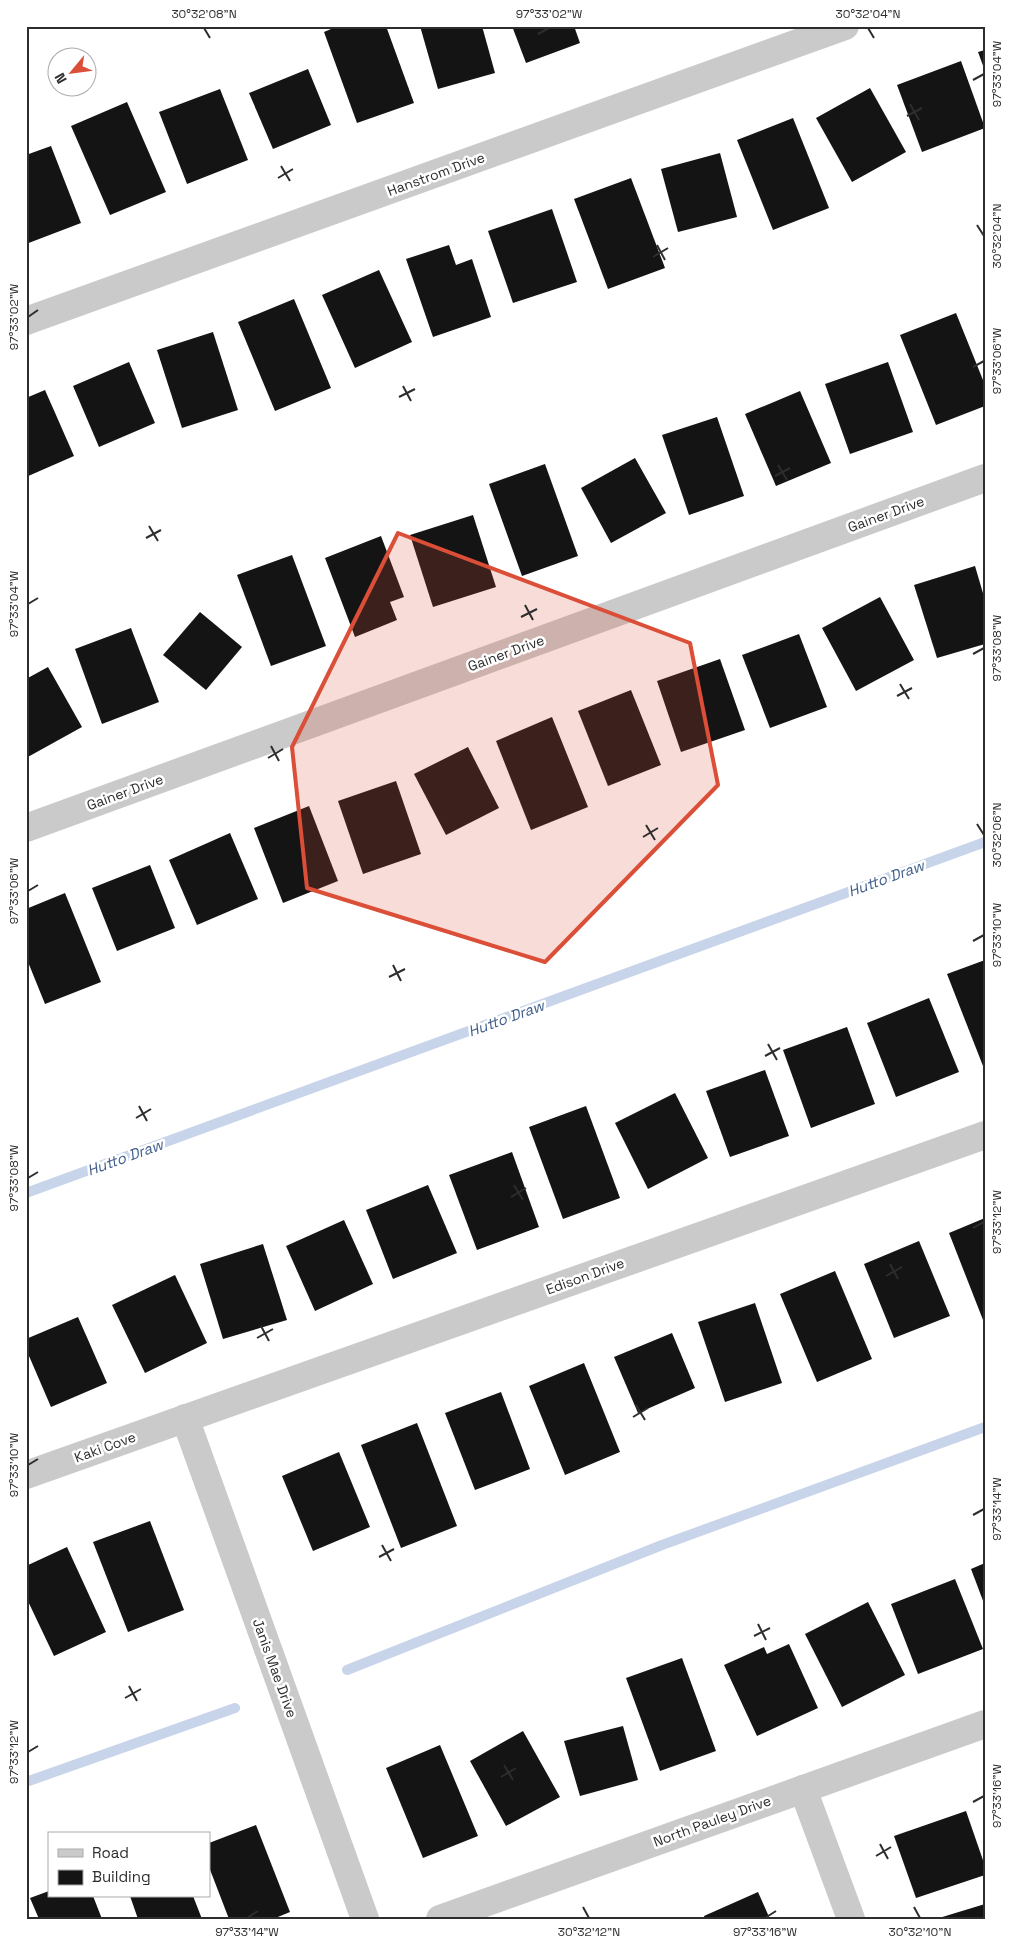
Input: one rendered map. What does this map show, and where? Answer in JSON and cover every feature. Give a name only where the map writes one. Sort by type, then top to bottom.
[{"type":"street","name":"Hanstrom Drive","points":[[26,321],[845,26]]},
{"type":"street","name":"Gainer Drive","points":[[26,828],[985,478]]},
{"type":"street","name":"Edison Drive","points":[[185,1418],[985,1135]]},
{"type":"street","name":"Kaki Cove","points":[[26,1476],[185,1418]]},
{"type":"street","name":"Janis Mae Drive","points":[[185,1418],[365,1919]]},
{"type":"street","name":"North Pauley Drive","points":[[440,1919],[985,1724]]},
{"type":"street","points":[[803,1789],[851,1919]]},
{"type":"highlighted area","points":[[398,533],[690,643],[718,785],[545,962],[307,888],[292,747]]},
{"type":"building","points":[[338,26],[386,26],[414,103],[357,123],[324,32]]},
{"type":"building","points":[[420,26],[482,26],[495,73],[438,89]]},
{"type":"building","points":[[512,26],[574,26],[580,43],[526,63]]},
{"type":"building","points":[[985,50],[985,71],[978,52]]},
{"type":"building","points":[[961,61],[985,128],[922,152],[897,85]]},
{"type":"building","points":[[308,69],[331,125],[273,149],[249,93]]},
{"type":"building","points":[[870,88],[906,152],[852,182],[816,118]]},
{"type":"building","points":[[220,89],[248,160],[187,184],[159,112]]},
{"type":"building","points":[[127,102],[166,192],[110,215],[71,126]]},
{"type":"building","points":[[793,118],[829,208],[773,230],[737,140]]},
{"type":"building","points":[[51,146],[81,223],[26,244],[26,155]]},
{"type":"building","points":[[720,153],[737,217],[678,232],[661,169]]},
{"type":"building","points":[[631,178],[665,268],[608,289],[574,199]]},
{"type":"building","points":[[552,209],[577,282],[513,303],[488,231]]},
{"type":"building","points":[[449,245],[456,265],[472,259],[491,317],[433,337],[406,259]]},
{"type":"building","points":[[379,270],[412,342],[355,368],[322,295]]},
{"type":"building","points":[[294,299],[331,388],[275,411],[238,322]]},
{"type":"building","points":[[956,313],[985,385],[985,406],[936,425],[900,335]]},
{"type":"building","points":[[213,332],[238,410],[182,428],[157,350]]},
{"type":"building","points":[[129,362],[155,423],[99,447],[73,386]]},
{"type":"building","points":[[888,362],[913,432],[850,454],[825,384]]},
{"type":"building","points":[[45,390],[74,456],[26,477],[26,398]]},
{"type":"building","points":[[800,391],[831,463],[776,486],[745,414]]},
{"type":"building","points":[[717,417],[744,496],[689,515],[662,435]]},
{"type":"building","points":[[635,458],[666,513],[611,543],[581,488]]},
{"type":"building","points":[[545,464],[578,556],[522,576],[489,484]]},
{"type":"building","points":[[473,515],[496,587],[433,607],[410,535]]},
{"type":"building","points":[[381,536],[404,597],[390,602],[397,620],[355,637],[325,558]]},
{"type":"building","points":[[292,555],[326,646],[271,666],[237,575]]},
{"type":"building","points":[[975,566],[985,600],[985,644],[937,658],[914,585]]},
{"type":"building","points":[[880,597],[914,660],[856,691],[822,628]]},
{"type":"building","points":[[200,612],[242,647],[206,690],[163,655]]},
{"type":"building","points":[[131,628],[159,702],[102,724],[75,649]]},
{"type":"building","points":[[799,634],[827,707],[770,728],[742,655]]},
{"type":"building","points":[[720,659],[745,730],[681,752],[657,681]]},
{"type":"building","points":[[48,667],[82,727],[26,758],[26,679]]},
{"type":"building","points":[[631,690],[661,765],[608,786],[578,711]]},
{"type":"building","points":[[552,717],[588,807],[531,830],[496,741]]},
{"type":"building","points":[[468,747],[499,808],[446,835],[414,774]]},
{"type":"building","points":[[396,781],[421,854],[363,874],[338,801]]},
{"type":"building","points":[[309,806],[338,881],[283,903],[254,828]]},
{"type":"building","points":[[230,833],[258,899],[197,925],[169,860]]},
{"type":"building","points":[[150,865],[175,928],[117,951],[92,888]]},
{"type":"building","points":[[65,893],[101,982],[45,1004],[26,957],[26,909]]},
{"type":"building","points":[[985,960],[985,1065],[983,1066],[947,974]]},
{"type":"building","points":[[929,998],[959,1072],[896,1097],[867,1023]]},
{"type":"building","points":[[847,1027],[875,1104],[811,1128],[783,1050]]},
{"type":"building","points":[[765,1070],[789,1136],[730,1157],[706,1091]]},
{"type":"building","points":[[675,1093],[708,1158],[648,1189],[615,1123]]},
{"type":"building","points":[[586,1106],[620,1198],[563,1219],[529,1127]]},
{"type":"building","points":[[512,1152],[539,1227],[477,1250],[449,1175]]},
{"type":"building","points":[[428,1185],[457,1253],[393,1279],[366,1210]]},
{"type":"building","points":[[985,1218],[985,1325],[949,1233]]},
{"type":"building","points":[[344,1220],[373,1284],[315,1311],[286,1246]]},
{"type":"building","points":[[919,1241],[950,1316],[894,1338],[864,1264]]},
{"type":"building","points":[[263,1244],[287,1320],[223,1339],[200,1264]]},
{"type":"building","points":[[835,1271],[872,1359],[817,1382],[780,1294]]},
{"type":"building","points":[[175,1275],[207,1343],[145,1373],[112,1305]]},
{"type":"building","points":[[755,1303],[782,1383],[725,1402],[698,1322]]},
{"type":"building","points":[[78,1317],[107,1383],[51,1407],[26,1349],[26,1339]]},
{"type":"building","points":[[672,1333],[695,1388],[638,1413],[614,1357]]},
{"type":"building","points":[[584,1363],[620,1452],[565,1475],[529,1386]]},
{"type":"building","points":[[501,1392],[530,1469],[475,1490],[445,1413]]},
{"type":"building","points":[[417,1423],[457,1526],[401,1548],[361,1445]]},
{"type":"building","points":[[339,1452],[370,1527],[313,1551],[282,1476]]},
{"type":"building","points":[[150,1521],[184,1610],[128,1632],[93,1542]]},
{"type":"building","points":[[67,1547],[106,1632],[54,1656],[26,1597],[26,1566]]},
{"type":"building","points":[[985,1563],[985,1606],[971,1569]]},
{"type":"building","points":[[955,1579],[983,1649],[918,1674],[891,1604]]},
{"type":"building","points":[[868,1602],[905,1675],[842,1707],[805,1634]]},
{"type":"building","points":[[789,1644],[818,1708],[757,1736],[724,1665],[764,1647],[767,1654]]},
{"type":"building","points":[[682,1658],[716,1751],[660,1771],[626,1678]]},
{"type":"building","points":[[623,1726],[638,1780],[580,1796],[564,1741]]},
{"type":"building","points":[[523,1731],[560,1797],[506,1826],[470,1761]]},
{"type":"building","points":[[440,1745],[478,1836],[423,1858],[386,1768]]},
{"type":"building","points":[[966,1811],[985,1866],[985,1875],[916,1898],[894,1836]]},
{"type":"building","points":[[256,1825],[290,1912],[273,1919],[229,1919],[210,1870],[210,1843]]},
{"type":"building","points":[[48,1891],[48,1898],[94,1898],[102,1919],[39,1919],[30,1898]]},
{"type":"building","points":[[758,1892],[770,1919],[705,1919],[704,1916]]},
{"type":"building","points":[[131,1898],[194,1898],[202,1919],[138,1919]]},
{"type":"building","points":[[985,1904],[985,1919],[939,1919],[939,1918]]},
{"type":"waterway","name":"Hutto Draw","points":[[26,1193],[985,842]]},
{"type":"waterway","points":[[347,1670],[662,1545],[985,1427]]},
{"type":"waterway","points":[[26,1782],[235,1708]]}]
